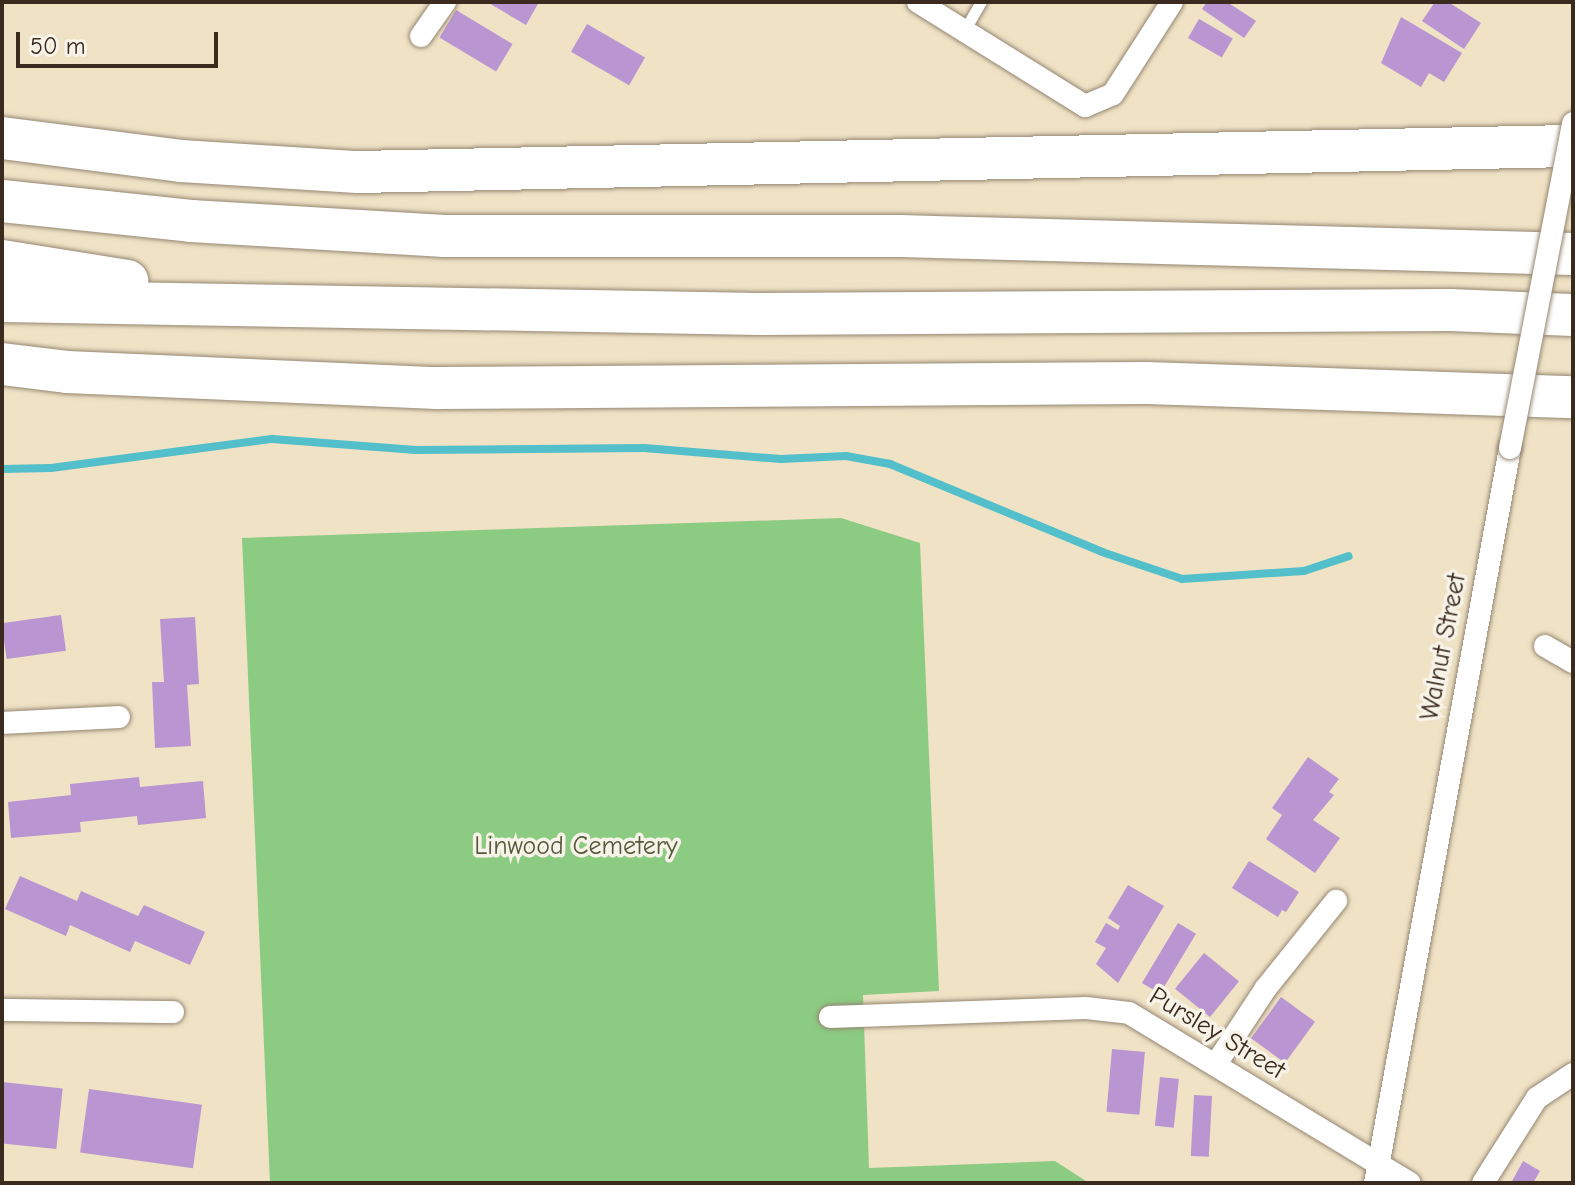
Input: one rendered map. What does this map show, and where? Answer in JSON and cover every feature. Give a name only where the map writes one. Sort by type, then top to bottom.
[{"type":"highway","points":[[2,138],[181,161],[358,172],[1573,146]]},
{"type":"highway","points":[[2,201],[191,221],[445,236],[900,236],[1397,246],[1573,254]]},
{"type":"highway","points":[[1397,246],[1500,226],[1573,225]]},
{"type":"highway","points":[[2,261],[329,308]]},
{"type":"highway","points":[[2,301],[759,314],[1450,310],[1573,315]]},
{"type":"highway","points":[[2,364],[67,372],[437,388],[1145,383],[1573,397]]},
{"type":"street","points":[[421,36],[445,2]]},
{"type":"street","points":[[918,2],[1085,106],[1113,94],[1172,2]]},
{"type":"street","name":"Walnut Street","points":[[1376,1173],[1573,123]]},
{"type":"street","points":[[1545,646],[1573,662]]},
{"type":"street","points":[[2,723],[119,717]]},
{"type":"street","points":[[1216,1064],[1266,988],[1336,901]]},
{"type":"street","name":"Pursley Street","points":[[830,1017],[1086,1008],[1129,1013],[1216,1064],[1376,1173],[1410,1183]]},
{"type":"street","points":[[2,1010],[173,1012]]},
{"type":"street","points":[[1483,1183],[1537,1098],[1573,1074]]},
{"type":"lane","points":[[964,31],[981,2]]},
{"type":"green space","name":"Linwood Cemetery","points":[[841,518],[920,543],[939,991],[863,995],[869,1168],[1055,1161],[1089,1183],[270,1183],[242,538]]},
{"type":"building","points":[[487,2],[539,2],[526,25]]},
{"type":"building","points":[[1207,2],[1227,2],[1256,21],[1244,38],[1202,9]]},
{"type":"building","points":[[1435,2],[1448,2],[1481,23],[1464,49],[1422,21]]},
{"type":"building","points":[[456,10],[513,44],[496,71],[440,37]]},
{"type":"building","points":[[1401,17],[1462,53],[1444,82],[1429,73],[1421,87],[1381,63]]},
{"type":"building","points":[[1199,19],[1233,38],[1222,58],[1188,38]]},
{"type":"building","points":[[587,24],[645,58],[629,85],[571,52]]},
{"type":"building","points":[[61,615],[66,651],[7,659],[2,623]]},
{"type":"building","points":[[195,617],[199,684],[187,685],[191,746],[155,748],[152,682],[164,682],[160,619]]},
{"type":"building","points":[[1308,757],[1339,779],[1329,792],[1334,795],[1313,820],[1340,838],[1315,873],[1266,839],[1282,815],[1272,808]]},
{"type":"building","points":[[139,777],[140,787],[203,781],[206,818],[138,825],[137,816],[80,822],[81,832],[11,838],[8,802],[71,795],[70,784]]},
{"type":"building","points":[[1249,861],[1299,892],[1286,912],[1282,910],[1278,917],[1232,888]]},
{"type":"building","points":[[20,876],[77,901],[81,891],[138,916],[144,905],[205,932],[190,965],[135,941],[130,952],[70,925],[66,936],[5,909]]},
{"type":"building","points":[[1128,885],[1164,906],[1118,983],[1096,964],[1106,948],[1095,942],[1106,923],[1118,930],[1120,926],[1108,918]]},
{"type":"building","points":[[1178,923],[1196,934],[1160,994],[1142,983]]},
{"type":"building","points":[[1204,953],[1239,981],[1210,1017],[1175,989]]},
{"type":"building","points":[[1281,997],[1315,1022],[1285,1063],[1251,1038]]},
{"type":"building","points":[[1112,1049],[1145,1052],[1139,1115],[1107,1112]]},
{"type":"building","points":[[1160,1077],[1179,1079],[1174,1128],[1155,1126]]},
{"type":"building","points":[[2,1082],[63,1088],[56,1149],[2,1143]]},
{"type":"building","points":[[89,1089],[202,1105],[193,1168],[80,1152]]},
{"type":"building","points":[[1194,1095],[1212,1096],[1209,1157],[1191,1156]]},
{"type":"building","points":[[1523,1161],[1540,1171],[1533,1183],[1511,1183]]},
{"type":"waterway","points":[[2,469],[51,468],[272,439],[416,450],[644,448],[781,459],[846,456],[890,464],[1102,552],[1182,579],[1304,571],[1349,556]]}]
